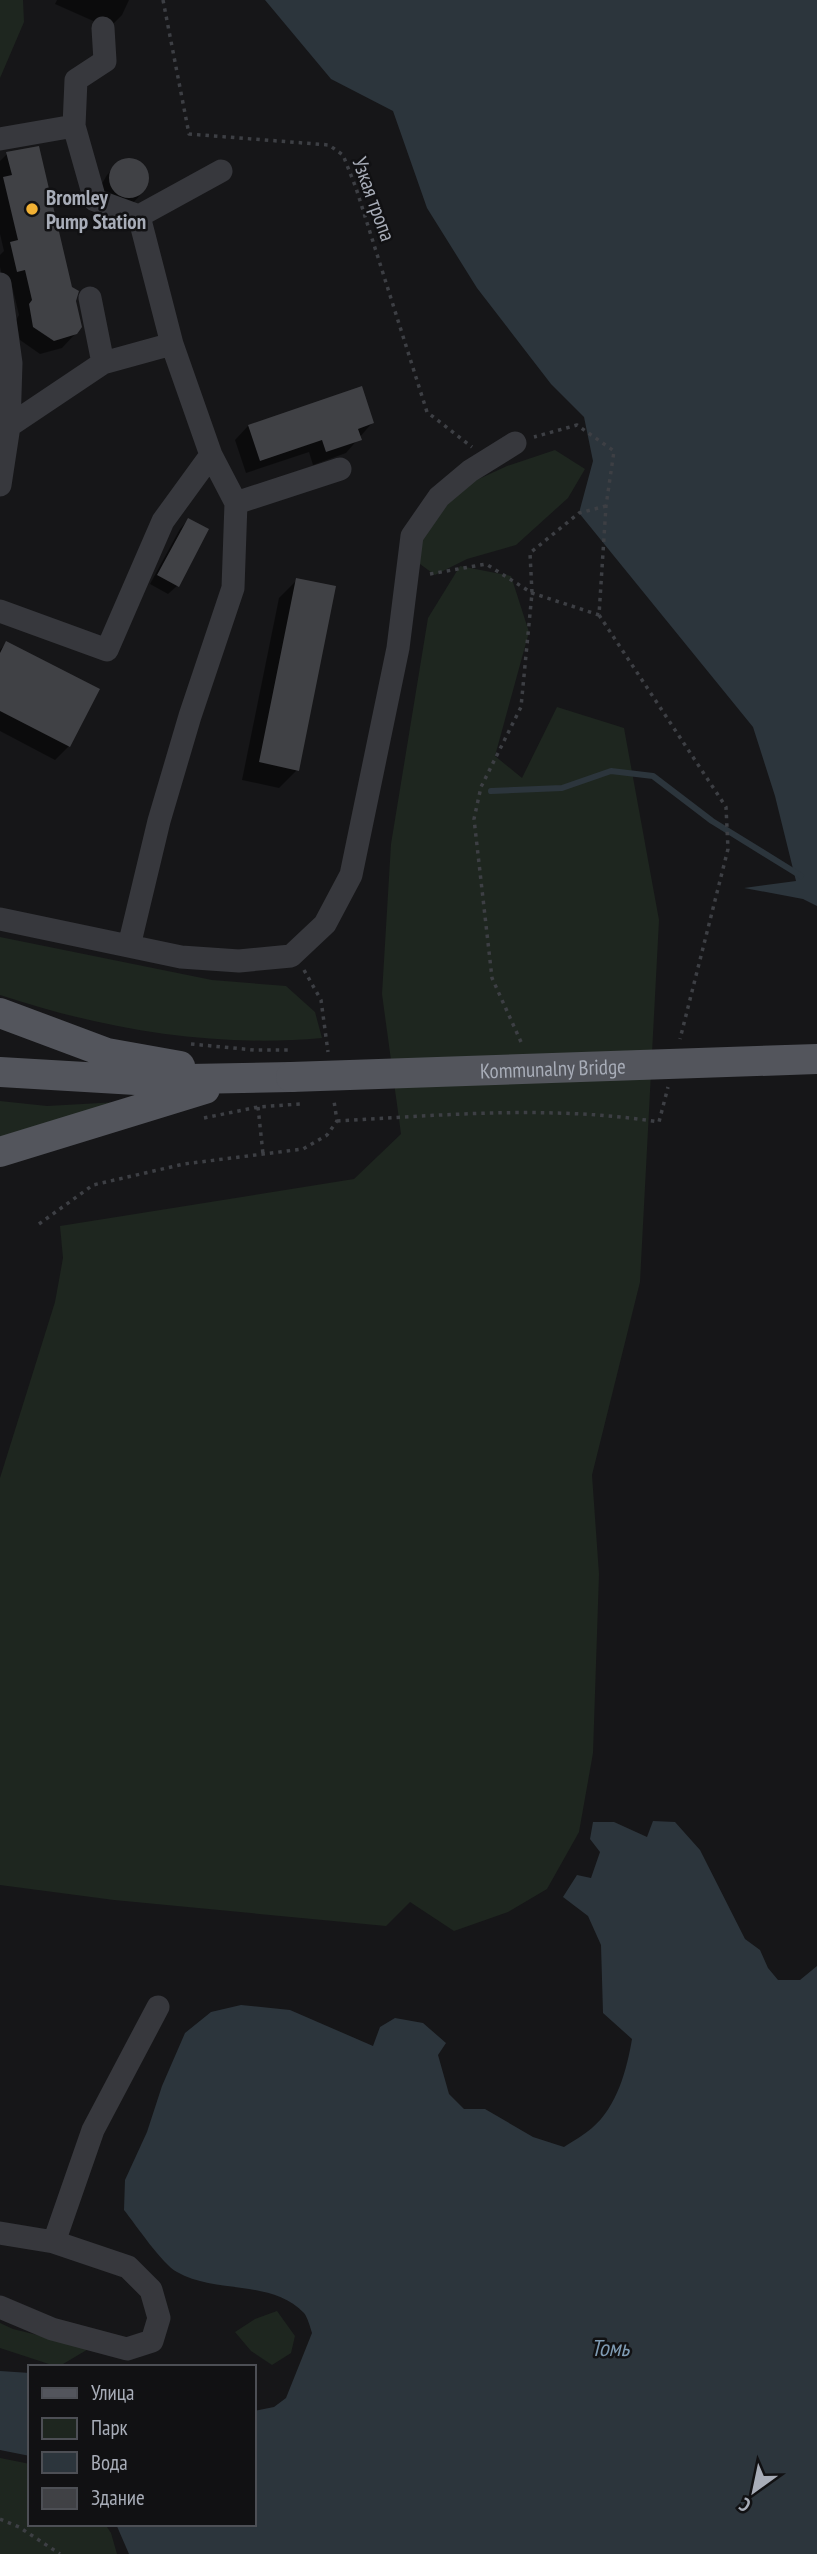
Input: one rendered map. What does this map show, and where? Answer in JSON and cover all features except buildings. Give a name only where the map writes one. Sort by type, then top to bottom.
[{"type":"main road","points":[[0,1013],[107,1053],[246,1078]]},
{"type":"main road","name":"Kommunalny Bridge","points":[[246,1078],[817,1059]]},
{"type":"main road","points":[[0,1072],[136,1080],[246,1078]]},
{"type":"main road","points":[[0,1152],[246,1078]]},
{"type":"lane","points":[[103,28],[105,61],[76,80],[74,126],[95,200],[139,216],[221,171]]},
{"type":"lane","points":[[0,139],[74,126]]},
{"type":"lane","points":[[129,946],[159,821],[190,716],[233,587],[236,503],[211,455],[172,344],[139,216]]},
{"type":"lane","points":[[0,284],[11,363],[9,426],[0,485]]},
{"type":"lane","points":[[90,298],[103,363]]},
{"type":"lane","points":[[9,426],[103,363],[172,344]]},
{"type":"lane","points":[[0,919],[181,957],[239,961],[291,956],[325,924],[351,875],[398,648],[412,536],[439,497],[470,471],[515,443]]},
{"type":"lane","points":[[0,611],[107,650],[163,521],[211,455]]},
{"type":"lane","points":[[236,503],[340,469]]},
{"type":"lane","points":[[54,2242],[93,2130],[158,2007]]},
{"type":"lane","points":[[0,2233],[54,2242],[128,2267],[150,2290],[159,2318],[152,2341],[127,2349],[52,2329],[0,2307]]},
{"type":"path","name":"Узкая тропа","points":[[163,0],[189,134],[329,145],[343,155],[356,188],[427,412],[488,460]]},
{"type":"path","points":[[515,443],[577,425],[614,451],[607,506],[600,615],[726,807],[728,849],[679,1044]]},
{"type":"path","points":[[521,1042],[492,978],[474,820],[481,786],[521,706],[531,593],[530,553],[579,513],[607,506]]},
{"type":"path","points":[[407,578],[486,564],[531,593],[600,615]]},
{"type":"path","points":[[294,953],[321,1000],[328,1054]]},
{"type":"path","points":[[337,1121],[521,1111],[611,1115],[659,1122],[669,1083]]},
{"type":"path","points":[[39,1224],[93,1185],[184,1164],[303,1149],[327,1135],[337,1121],[334,1094]]},
{"type":"path","points":[[258,1107],[263,1154]]},
{"type":"path","points":[[0,2519],[19,2527],[60,2554]]},
{"type":"green space","points":[[0,0],[23,0],[24,22],[0,78]]},
{"type":"green space","points":[[555,450],[585,469],[568,498],[516,545],[467,559],[435,575],[420,564],[417,543],[455,490],[507,466]]},
{"type":"green space","points":[[460,566],[511,576],[529,632],[495,756],[522,778],[557,707],[624,728],[659,920],[640,1282],[592,1475],[599,1574],[593,1753],[579,1832],[547,1889],[508,1912],[454,1931],[410,1902],[386,1926],[114,1900],[0,1885],[0,1478],[55,1302],[63,1258],[60,1226],[354,1179],[401,1134],[382,994],[391,844],[428,618]]},
{"type":"green space","points":[[0,937],[212,980],[286,986],[315,1012],[322,1038],[240,1040],[159,1033],[78,1017],[0,995]]},
{"type":"green space","points":[[0,1101],[47,1106],[118,1102],[0,1140]]},
{"type":"green space","points":[[277,2311],[295,2336],[291,2353],[272,2365],[251,2351],[235,2332],[255,2319]]},
{"type":"green space","points":[[0,2323],[13,2329],[90,2348],[61,2365],[52,2365],[0,2348]]},
{"type":"green space","points":[[0,2458],[28,2464],[28,2526],[106,2526],[117,2554],[0,2554]]},
{"type":"water","points":[[265,0],[817,0],[817,906],[803,899],[744,888],[796,881],[775,796],[753,727],[579,513],[593,461],[584,417],[551,384],[477,288],[427,208],[393,111],[331,79]]},
{"type":"water","name":"Томь","points":[[653,1821],[675,1822],[700,1850],[745,1939],[760,1950],[768,1968],[778,1980],[800,1980],[817,1966],[817,2554],[129,2554],[117,2526],[256,2526],[256,2411],[274,2407],[286,2398],[312,2333],[304,2313],[291,2302],[276,2295],[208,2283],[177,2272],[157,2253],[124,2210],[125,2180],[147,2132],[162,2086],[185,2033],[211,2012],[241,2005],[290,2010],[373,2046],[380,2027],[395,2018],[423,2023],[446,2043],[438,2055],[449,2094],[464,2109],[485,2109],[533,2137],[564,2147],[592,2128],[608,2109],[624,2075],[632,2039],[603,2013],[601,1945],[588,1916],[563,1897],[577,1875],[591,1878],[600,1852],[590,1839],[593,1822],[614,1822],[647,1837]]},
{"type":"water","points":[[0,2371],[28,2373],[28,2456],[0,2450]]},
{"type":"waterway","points":[[491,791],[562,788],[611,771],[653,776],[712,821],[801,876]]},
{"type":"place","name":"Bromley Pump Station","points":[[32,209]]}]
